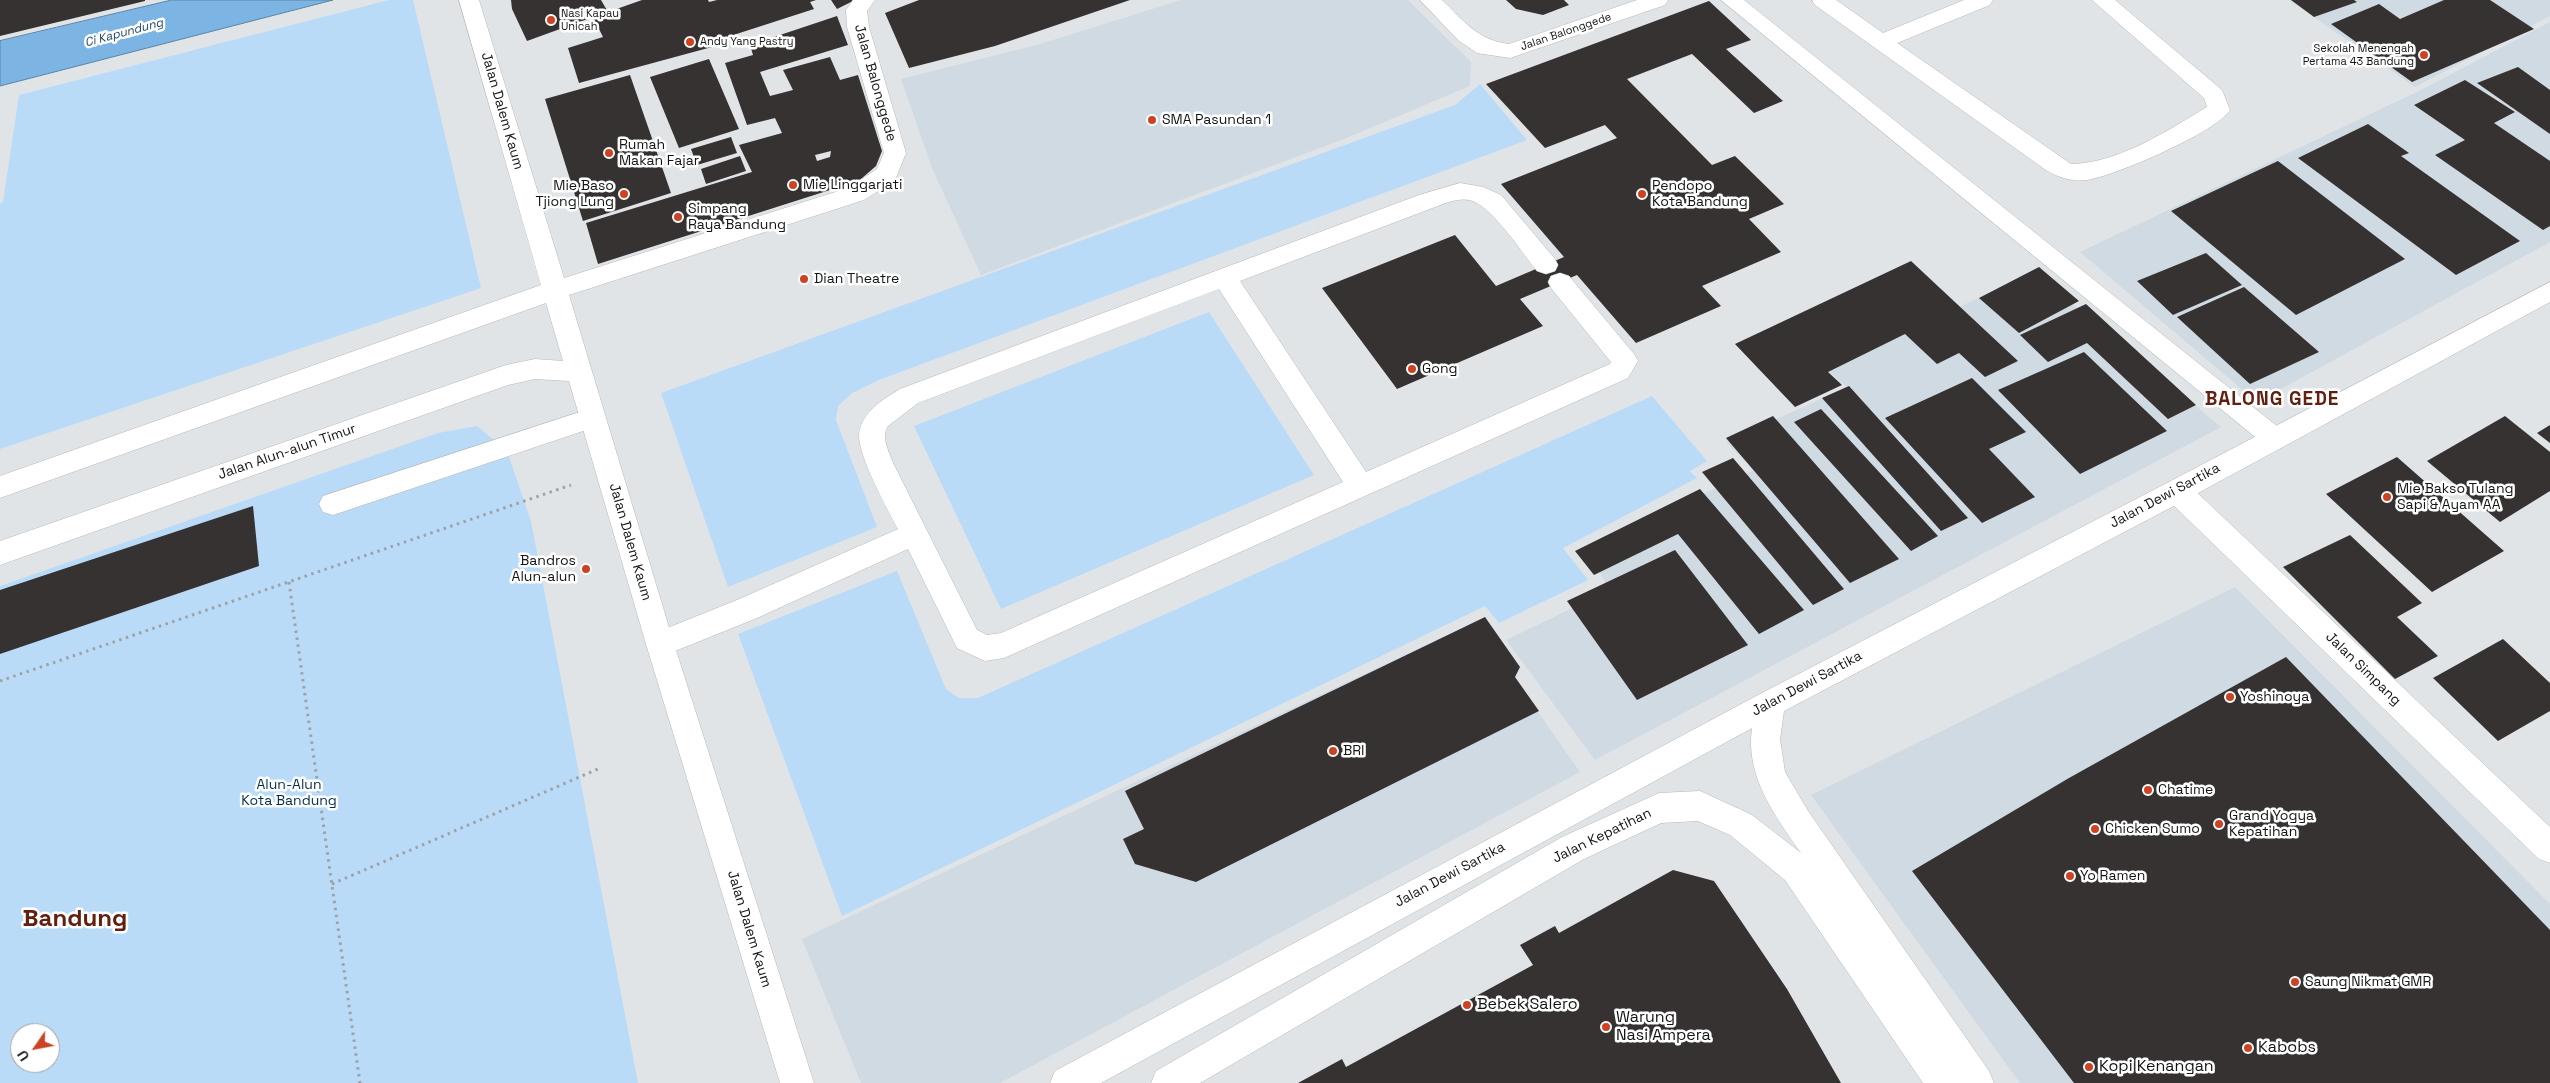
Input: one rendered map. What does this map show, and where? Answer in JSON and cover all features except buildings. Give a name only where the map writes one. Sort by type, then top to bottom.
[{"type":"street","name":"Jalan Dalem Kaum","points":[[469,0],[660,644],[796,1081]]},
{"type":"street","name":"Jalan Balonggede","points":[[554,290],[856,194],[887,174],[895,153],[858,26],[856,10],[865,0]]},
{"type":"street","name":"Jalan Balonggede","points":[[1430,0],[1466,35],[1484,48],[1510,51],[1658,0]]},
{"type":"street","points":[[1731,0],[2274,438]]},
{"type":"street","points":[[1822,0],[2041,155],[2069,172],[2092,173],[2114,166],[2219,110],[2214,95],[2102,0]]},
{"type":"street","points":[[1882,41],[1983,0]]},
{"type":"street","points":[[1467,189],[1481,193],[1493,201],[1625,361],[1619,371],[1004,645],[985,648],[967,639],[872,447],[872,430],[890,407],[909,396],[1225,278],[1427,201],[1467,189]]},
{"type":"street","points":[[1225,278],[1361,487]]},
{"type":"street","points":[[0,487],[554,290]]},
{"type":"street","name":"Jalan Dewi Sartika","points":[[1067,1083],[1770,703],[2177,491],[2550,291]]},
{"type":"street","name":"Jalan Alun-alun Timur","points":[[0,553],[506,375],[535,369],[578,372]]},
{"type":"street","points":[[333,504],[592,418]]},
{"type":"street","name":"Jalan Simpang","points":[[2177,491],[2550,848]]},
{"type":"street","points":[[660,644],[748,609],[914,534]]},
{"type":"street","points":[[1770,703],[1765,739],[1770,776],[1797,821],[1977,1083]]},
{"type":"street","name":"Jalan Kepatihan","points":[[1313,997],[1572,848],[1659,808],[1700,806],[1741,825],[1796,869],[1943,1083]]},
{"type":"street","points":[[1168,1083],[1313,997],[1294,959]]},
{"type":"path","points":[[0,681],[610,472]]},
{"type":"path","points":[[289,582],[360,1083]]},
{"type":"path","points":[[332,884],[598,769]]},
{"type":"shaded area","name":"SMA Pasundan 1","points":[[1181,0],[1408,0],[1471,62],[1470,86],[1344,139],[981,275],[932,168],[901,79],[1040,44]]},
{"type":"shaded area","name":"Sekolah Menengah Pertama 43 Bandung","points":[[2289,0],[2550,0],[2550,16],[2415,87]]},
{"type":"shaded area","points":[[2550,22],[2550,242],[2257,402],[2080,252],[2421,90]]},
{"type":"shaded area","points":[[2034,272],[2221,427],[1595,760],[1506,640],[1610,590],[1585,549],[1754,470],[1726,442],[1847,387],[1826,369]]},
{"type":"shaded area","name":"Grand Yogya Kepatihan","points":[[2235,587],[2550,904],[2550,1083],[2020,1083],[1811,795]]},
{"type":"shaded area","points":[[1475,622],[1580,772],[1000,1083],[861,1083],[802,939]]},
{"type":"green space","points":[[389,0],[413,0],[481,288],[0,449],[0,203],[3,202],[19,95]]},
{"type":"green space","points":[[1480,84],[1527,140],[879,380],[852,393],[838,406],[836,420],[877,527],[728,587],[661,393],[1455,105]]},
{"type":"green space","points":[[1209,312],[1314,475],[1001,609],[914,426]]},
{"type":"green space","points":[[1652,396],[1707,461],[1690,471],[1697,478],[1563,548],[1588,580],[1499,623],[1485,606],[842,916],[738,634],[897,571],[946,689],[959,698],[978,698]]},
{"type":"green space","name":"Alun-Alun Kota Bandung","points":[[477,426],[507,451],[531,521],[638,1083],[0,1083],[0,586],[438,433]]},
{"type":"water","name":"Ci Kapundung","points":[[172,0],[333,0],[0,86],[0,41]]},
{"type":"place","name":"Nasi Kapau Unicah","points":[[551,20]]},
{"type":"place","name":"Andy Yang Pastry","points":[[690,42]]},
{"type":"place","name":"Sekolah Menengah Pertama 43 Bandung","points":[[2424,55]]},
{"type":"place","name":"SMA Pasundan 1","points":[[1152,120]]},
{"type":"place","name":"Rumah Makan Fajar","points":[[609,153]]},
{"type":"place","name":"Mie Linggarjati","points":[[793,185]]},
{"type":"place","name":"Mie Baso Tjiong Lung","points":[[624,194]]},
{"type":"place","name":"Pendopo Kota Bandung","points":[[1642,194]]},
{"type":"place","name":"Simpang Raya Bandung","points":[[678,217]]},
{"type":"place","name":"Dian Theatre","points":[[804,279]]},
{"type":"place","name":"Gong","points":[[1412,369]]},
{"type":"place","name":"Mie Bakso Tulang Sapi & Ayam AA","points":[[2387,497]]},
{"type":"place","name":"Bandros Alun-alun","points":[[586,569]]},
{"type":"place","name":"Yoshinoya","points":[[2230,697]]},
{"type":"place","name":"BRI","points":[[1333,751]]},
{"type":"place","name":"Chatime","points":[[2148,790]]},
{"type":"place","name":"Grand Yogya Kepatihan","points":[[2219,824]]},
{"type":"place","name":"Chicken Sumo","points":[[2095,829]]},
{"type":"place","name":"Yo Ramen","points":[[2070,876]]},
{"type":"place","name":"Saung Nikmat GMR","points":[[2295,982]]},
{"type":"place","name":"Bebek Salero","points":[[1467,1005]]},
{"type":"place","name":"Warung Nasi Ampera","points":[[1606,1027]]},
{"type":"place","name":"Kabobs","points":[[2248,1048]]},
{"type":"place","name":"Kopi Kenangan","points":[[2089,1067]]},
{"type":"district","name":"BALONG GEDE","points":[[2272,400]]},
{"type":"district","name":"Bandung","points":[[75,919]]}]
